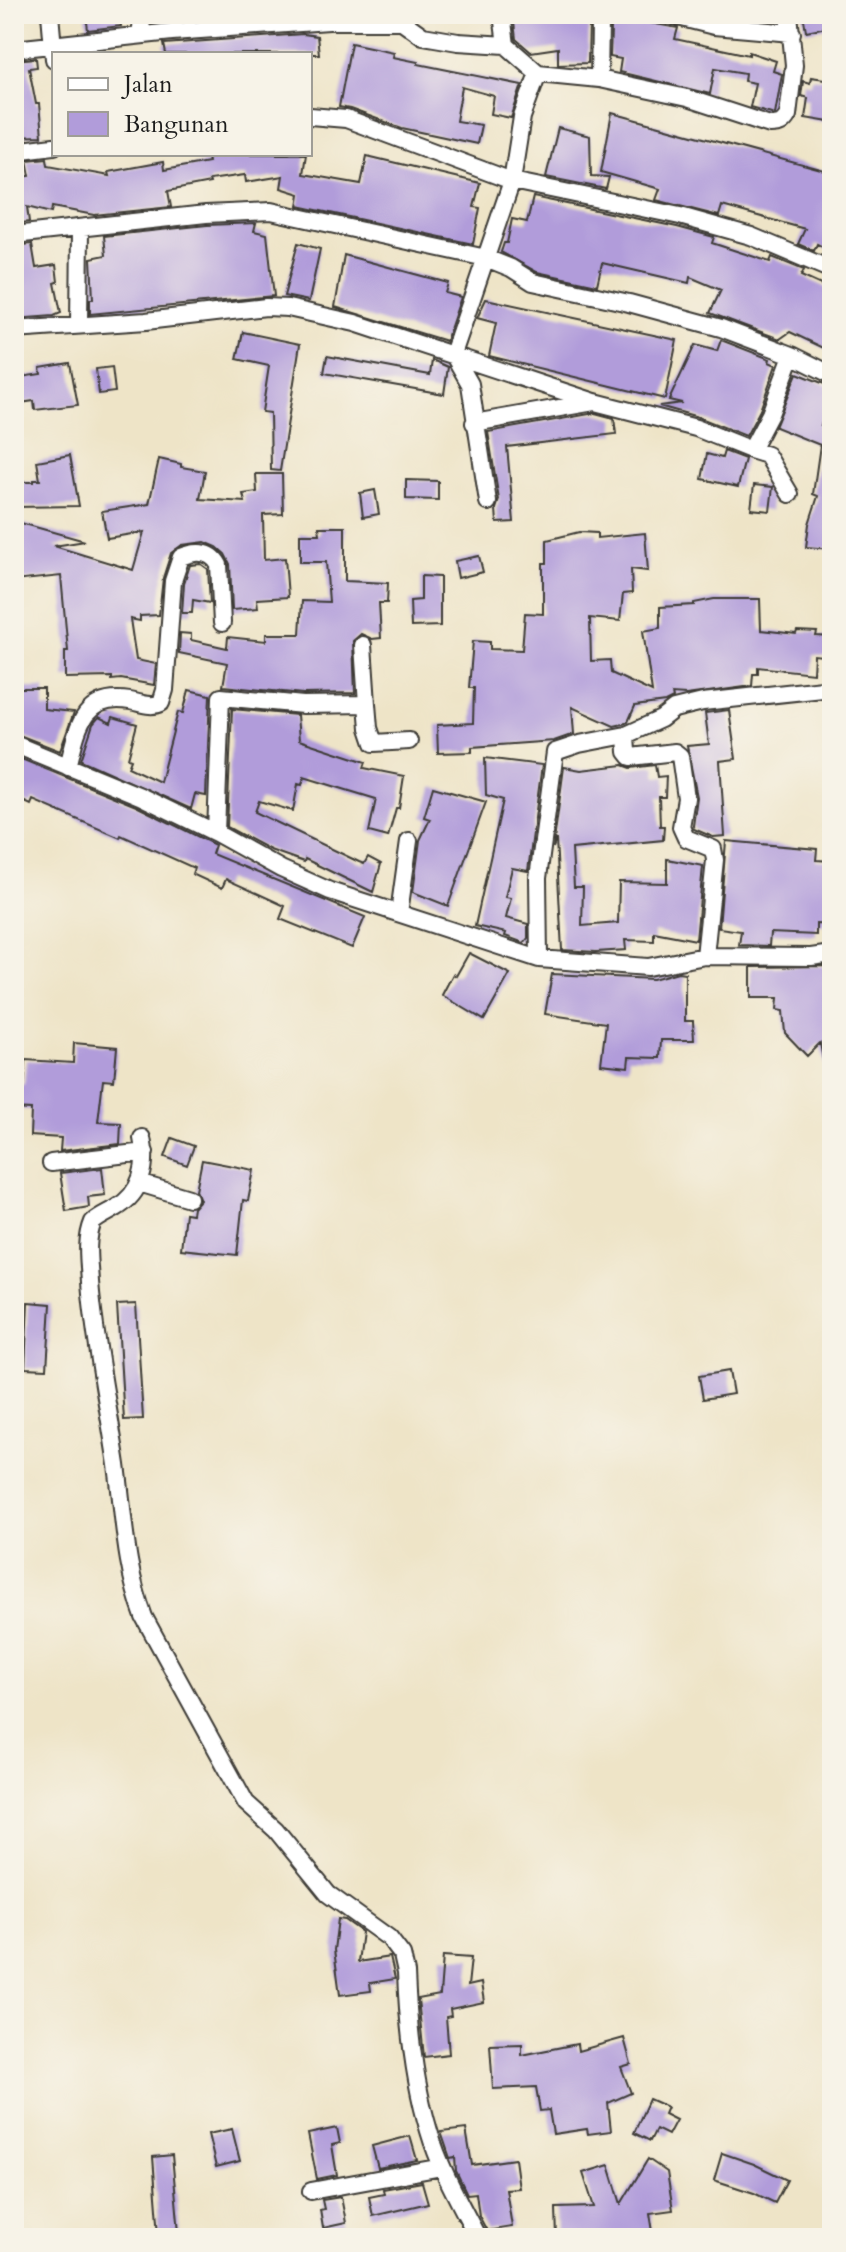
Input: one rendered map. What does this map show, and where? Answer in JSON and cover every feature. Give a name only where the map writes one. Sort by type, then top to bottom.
[{"type":"street","points":[[50,14],[54,52]]},
{"type":"street","points":[[140,35],[143,14]]},
{"type":"street","points":[[502,14],[506,45]]},
{"type":"street","points":[[599,79],[600,24],[607,14]]},
{"type":"street","points":[[666,14],[714,26],[792,33]]},
{"type":"street","points":[[14,49],[54,52],[140,35],[403,17],[423,36],[506,45],[538,73],[599,79],[687,98],[778,125],[788,115],[792,91],[794,65],[789,14]]},
{"type":"street","points":[[488,502],[470,384],[453,354],[512,181],[522,117],[538,73]]},
{"type":"street","points":[[312,116],[346,119],[512,181],[680,216],[751,236],[832,270]]},
{"type":"street","points":[[14,151],[52,146]]},
{"type":"street","points":[[14,235],[206,214],[271,211],[486,258],[511,268],[533,282],[692,320],[792,355],[832,375]]},
{"type":"street","points":[[79,324],[80,229]]},
{"type":"street","points":[[14,330],[146,321],[266,307],[288,308],[355,323],[595,402],[696,428],[767,455],[790,494]]},
{"type":"street","points":[[751,450],[770,414],[792,355]]},
{"type":"street","points":[[474,423],[595,402]]},
{"type":"street","points":[[68,767],[80,724],[92,707],[101,702],[125,700],[151,706],[161,703],[165,690],[173,581],[181,557],[198,553],[215,558],[219,565],[222,623]]},
{"type":"street","points":[[363,645],[369,728],[374,743],[409,741]]},
{"type":"street","points":[[539,959],[538,878],[555,752],[626,735],[661,719],[674,709],[703,702],[832,688]]},
{"type":"street","points":[[216,833],[221,697],[303,705],[367,704]]},
{"type":"street","points":[[626,735],[627,752],[631,757],[675,752],[680,756],[686,798],[681,827],[686,838],[713,849],[715,860],[705,956]]},
{"type":"street","points":[[14,744],[140,796],[317,885],[539,959],[648,967],[705,956],[811,957],[832,954]]},
{"type":"street","points":[[399,913],[409,841]]},
{"type":"street","points":[[51,1163],[143,1145],[145,1166],[139,1183],[127,1200],[93,1222],[88,1243],[98,1357],[117,1465],[133,1587],[144,1617],[246,1803],[276,1830],[328,1894],[389,1938],[402,1955],[420,2095],[429,2132],[442,2167],[478,2238]]},
{"type":"street","points":[[139,1183],[189,1198]]},
{"type":"street","points":[[311,2191],[442,2167]]},
{"type":"building","points":[[86,14],[119,14],[121,26],[88,30]]},
{"type":"building","points":[[159,14],[255,14],[160,22]]},
{"type":"building","points":[[513,14],[594,14],[589,24],[588,63],[558,64],[558,48],[531,52],[516,39]]},
{"type":"building","points":[[803,14],[832,14],[832,26],[806,31]]},
{"type":"building","points":[[617,17],[678,28],[675,39],[749,55],[749,52],[776,61],[773,71],[782,74],[775,114],[750,107],[755,83],[744,81],[745,73],[715,68],[710,94],[619,72],[621,59],[610,57],[611,28]]},
{"type":"building","points":[[303,34],[317,36],[319,54],[166,52],[164,44]]},
{"type":"building","points":[[351,43],[394,52],[393,57],[418,64],[522,85],[511,118],[491,114],[494,96],[462,87],[456,121],[481,125],[477,144],[402,128],[339,107]]},
{"type":"building","points":[[36,58],[37,67],[29,68],[36,104],[39,104],[42,136],[14,137],[14,60]]},
{"type":"building","points":[[811,77],[832,80],[829,122],[805,118],[808,98],[801,96],[803,81],[810,83]]},
{"type":"building","points":[[612,113],[832,173],[832,252],[817,244],[814,251],[798,244],[805,229],[722,206],[719,216],[656,200],[660,189],[601,172]]},
{"type":"building","points":[[558,128],[590,136],[591,176],[609,177],[606,189],[546,177]]},
{"type":"building","points":[[306,156],[303,174],[361,184],[367,156],[480,183],[474,207],[480,208],[473,244],[298,206],[300,194],[281,188],[283,176],[246,182],[245,175],[209,180],[210,183],[168,191],[171,207],[94,215],[52,207],[51,213],[27,207],[29,222],[14,224],[14,178],[30,176],[27,160],[47,158],[48,165],[109,176],[108,172],[163,162],[164,170],[208,162],[207,158]]},
{"type":"building","points":[[533,197],[677,227],[714,237],[712,243],[770,262],[772,257],[804,270],[801,276],[832,290],[832,352],[790,332],[780,339],[710,313],[721,290],[690,277],[689,283],[602,263],[597,285],[537,272],[501,252],[504,243],[507,243],[512,219],[527,222]]},
{"type":"building","points":[[256,223],[254,231],[267,234],[274,296],[90,314],[90,299],[93,299],[91,258],[106,255],[104,236]]},
{"type":"building","points":[[298,243],[320,249],[309,301],[284,296]]},
{"type":"building","points":[[32,244],[36,268],[56,265],[58,282],[55,283],[61,313],[14,319],[14,246]]},
{"type":"building","points":[[344,255],[448,283],[445,293],[461,297],[446,341],[335,307]]},
{"type":"building","points":[[486,299],[677,340],[665,399],[489,356],[496,323],[477,318]]},
{"type":"building","points":[[243,332],[300,344],[280,471],[271,470],[270,413],[262,412],[269,366],[237,359]]},
{"type":"building","points":[[721,340],[770,359],[769,362],[776,365],[760,410],[746,436],[659,406],[682,403],[669,400],[695,345],[717,351]]},
{"type":"building","points":[[327,356],[430,375],[432,360],[448,367],[444,394],[324,373]]},
{"type":"building","points":[[70,363],[78,405],[35,410],[34,401],[14,404],[14,378],[41,374],[40,368]]},
{"type":"building","points":[[112,367],[115,392],[99,394],[96,369]]},
{"type":"building","points":[[797,373],[832,387],[832,401],[821,425],[825,426],[826,421],[832,422],[832,549],[806,547],[818,496],[813,494],[820,445],[775,427]]},
{"type":"building","points":[[595,413],[614,418],[616,434],[507,447],[514,522],[497,523],[499,500],[488,432]]},
{"type":"building","points":[[724,451],[745,459],[738,487],[702,479],[707,454],[722,458]]},
{"type":"building","points":[[70,455],[79,506],[14,507],[14,482],[40,480],[37,461]]},
{"type":"building","points":[[159,459],[205,471],[200,499],[245,502],[243,494],[257,492],[256,474],[282,474],[283,514],[263,515],[264,560],[285,558],[288,597],[257,599],[258,608],[232,610],[230,564],[225,554],[205,542],[182,545],[171,553],[163,578],[159,615],[140,616],[140,621],[130,619],[136,660],[156,664],[154,685],[112,680],[112,677],[65,678],[65,651],[68,651],[61,576],[14,581],[14,521],[85,541],[54,546],[133,570],[144,532],[107,538],[102,511],[149,504]]},
{"type":"building","points":[[406,480],[438,481],[438,500],[406,499]]},
{"type":"building","points":[[754,485],[773,487],[770,511],[751,509]]},
{"type":"building","points":[[375,490],[379,514],[363,517],[360,493]]},
{"type":"building","points":[[319,527],[345,527],[345,581],[388,583],[387,603],[379,603],[381,638],[372,639],[361,634],[353,641],[355,693],[303,694],[223,686],[227,663],[179,653],[180,633],[191,634],[191,640],[227,648],[228,637],[266,641],[266,634],[300,634],[302,601],[329,602],[326,562],[300,562],[300,534],[320,534]]},
{"type":"building","points":[[579,532],[597,533],[597,538],[645,533],[648,571],[631,569],[632,593],[623,594],[620,621],[590,618],[591,661],[610,660],[611,673],[652,692],[643,631],[660,628],[660,607],[694,605],[714,599],[760,599],[761,630],[796,634],[797,631],[817,632],[816,636],[832,637],[831,657],[814,655],[813,673],[758,667],[758,674],[753,674],[752,686],[672,694],[673,698],[665,702],[635,706],[628,722],[614,726],[572,707],[574,734],[554,741],[472,747],[472,752],[438,753],[437,725],[473,723],[474,688],[469,688],[473,641],[490,642],[490,649],[522,650],[525,613],[543,614],[543,563],[547,563],[547,540]]},
{"type":"building","points":[[479,556],[483,572],[458,578],[455,561]]},
{"type":"building","points":[[201,564],[208,569],[210,603],[193,600],[192,613],[182,613],[184,583],[190,565]]},
{"type":"building","points":[[421,576],[440,577],[440,626],[411,627],[410,601],[421,600]]},
{"type":"building","points":[[14,688],[44,688],[44,709],[74,712],[60,751],[14,733]]},
{"type":"building","points":[[189,690],[210,695],[206,796],[195,794],[191,809],[81,760],[93,724],[99,717],[111,723],[113,717],[137,724],[128,767],[160,782],[178,712],[183,713]]},
{"type":"building","points":[[232,709],[297,715],[299,740],[366,762],[364,768],[404,776],[399,808],[396,808],[388,837],[369,832],[376,799],[304,777],[302,785],[298,784],[293,811],[259,801],[255,812],[359,862],[364,864],[368,857],[381,864],[373,892],[305,859],[304,862],[270,850],[227,827]]},
{"type":"building","points":[[729,710],[736,759],[720,761],[725,836],[713,837],[693,826],[697,797],[687,746],[709,744],[705,713]]},
{"type":"building","points":[[14,756],[136,806],[211,843],[215,845],[212,854],[365,917],[352,948],[280,919],[285,906],[226,879],[222,888],[192,874],[194,868],[121,835],[120,838],[33,800],[31,805],[14,797]]},
{"type":"building","points":[[485,758],[542,765],[528,871],[512,868],[505,897],[511,898],[506,918],[528,924],[528,938],[524,943],[505,936],[506,933],[475,926],[503,800],[486,795]]},
{"type":"building","points":[[623,765],[631,768],[655,765],[657,777],[666,776],[665,797],[659,797],[663,840],[572,849],[574,887],[583,887],[582,926],[618,923],[619,882],[667,883],[667,859],[703,866],[696,940],[654,932],[654,941],[625,940],[626,950],[562,950],[556,839],[553,848],[564,767],[581,770]]},
{"type":"building","points":[[433,787],[486,802],[448,906],[413,892],[420,840],[430,819],[424,817]]},
{"type":"building","points":[[726,841],[817,849],[816,860],[832,861],[832,925],[816,924],[816,935],[770,933],[769,946],[739,945],[741,931],[719,928]]},
{"type":"building","points":[[469,953],[510,974],[484,1020],[442,995]]},
{"type":"building","points":[[832,966],[832,1065],[824,1065],[820,1043],[807,1056],[785,1033],[783,1011],[777,1010],[778,998],[751,998],[751,967]]},
{"type":"building","points":[[685,973],[685,1021],[693,1021],[694,1040],[661,1040],[660,1058],[629,1057],[628,1067],[601,1064],[606,1023],[545,1014],[552,974],[653,979]]},
{"type":"building","points":[[74,1043],[117,1047],[114,1081],[103,1080],[98,1122],[121,1123],[120,1144],[60,1151],[61,1138],[30,1136],[31,1110],[14,1109],[14,1084],[24,1084],[26,1060],[73,1063]]},
{"type":"building","points":[[172,1138],[194,1146],[187,1165],[165,1157]]},
{"type":"building","points":[[202,1160],[254,1170],[248,1201],[243,1200],[237,1255],[181,1249],[185,1213],[192,1214],[200,1200],[196,1190]]},
{"type":"building","points":[[102,1168],[105,1195],[88,1197],[89,1207],[66,1211],[60,1173]]},
{"type":"building","points":[[28,1302],[51,1304],[47,1369],[25,1368]]},
{"type":"building","points":[[136,1304],[143,1419],[124,1420],[117,1305]]},
{"type":"building","points":[[729,1371],[733,1394],[703,1399],[699,1376]]},
{"type":"building","points":[[338,1919],[345,1920],[362,1932],[358,1962],[390,1957],[395,1979],[370,1983],[371,1991],[340,1995],[334,1950]]},
{"type":"building","points":[[443,1956],[471,1958],[468,1986],[481,1983],[484,2002],[450,2009],[451,2016],[446,2017],[449,2054],[424,2057],[418,1999],[440,1995]]},
{"type":"building","points":[[624,2038],[631,2064],[621,2067],[631,2093],[608,2103],[611,2131],[588,2134],[587,2129],[553,2134],[549,2110],[540,2111],[536,2087],[493,2089],[490,2045],[522,2044],[522,2055],[577,2044],[578,2051]]},
{"type":"building","points":[[649,2099],[667,2107],[664,2114],[676,2120],[668,2135],[656,2129],[650,2141],[634,2133]]},
{"type":"building","points":[[337,2128],[340,2143],[332,2145],[337,2175],[317,2179],[308,2134]]},
{"type":"building","points":[[232,2129],[240,2161],[216,2167],[208,2134]]},
{"type":"building","points":[[466,2129],[472,2165],[515,2159],[519,2188],[506,2189],[512,2227],[487,2231],[479,2216],[476,2193],[467,2194],[456,2171],[455,2157],[450,2158],[441,2132]]},
{"type":"building","points":[[410,2136],[417,2160],[378,2168],[372,2146]]},
{"type":"building","points":[[722,2153],[787,2180],[775,2203],[714,2180]]},
{"type":"building","points":[[172,2155],[179,2233],[159,2235],[153,2157]]},
{"type":"building","points":[[648,2159],[667,2172],[673,2210],[650,2213],[654,2238],[557,2238],[556,2208],[594,2207],[583,2173],[609,2165],[621,2204]]},
{"type":"building","points":[[422,2182],[428,2203],[373,2216],[369,2197],[384,2194],[383,2189]]},
{"type":"building","points":[[341,2197],[346,2223],[323,2228],[322,2200]]}]
